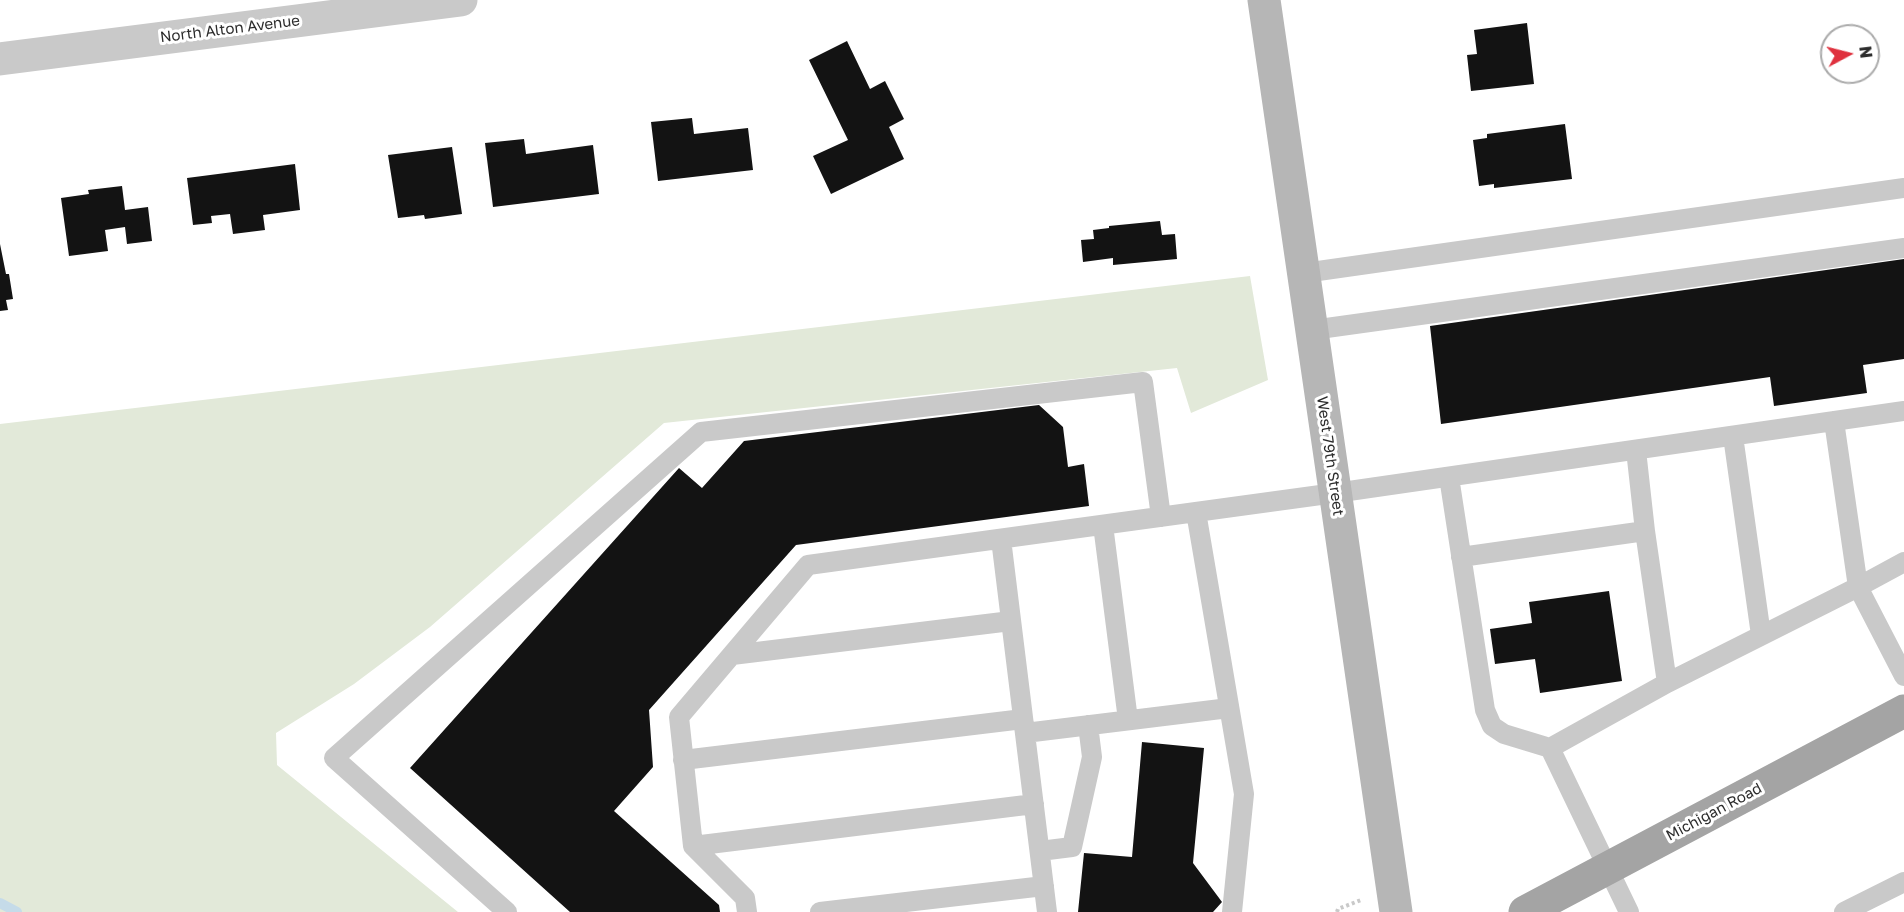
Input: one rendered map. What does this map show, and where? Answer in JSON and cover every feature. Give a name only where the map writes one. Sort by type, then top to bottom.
[{"type":"main road","name":"West 79th Street","points":[[1264,0],[1396,912]]},
{"type":"main road","name":"Michigan Road","points":[[1525,912],[1904,711]]},
{"type":"street","name":"North Alton Avenue","points":[[0,59],[461,0]]},
{"type":"lane","points":[[1304,273],[1904,188]]},
{"type":"lane","points":[[1312,330],[1904,248]]},
{"type":"lane","points":[[507,912],[334,758],[701,432],[1143,382],[1161,517]]},
{"type":"lane","points":[[747,912],[745,898],[693,846],[679,717],[808,565],[1196,513],[1904,411]]},
{"type":"lane","points":[[1834,422],[1858,587],[1904,676]]},
{"type":"lane","points":[[1733,436],[1761,635]]},
{"type":"lane","points":[[1636,450],[1645,531],[1667,682]]},
{"type":"lane","points":[[1449,477],[1485,710],[1492,726],[1504,734],[1550,748],[1667,682],[1904,562]]},
{"type":"lane","points":[[1196,513],[1244,794],[1232,912]]},
{"type":"lane","points":[[1103,525],[1128,720]]},
{"type":"lane","points":[[1461,557],[1645,531]]},
{"type":"lane","points":[[1001,538],[1047,912]]},
{"type":"lane","points":[[732,655],[1011,621]]},
{"type":"lane","points":[[683,760],[1024,726],[1088,725],[1229,708]]},
{"type":"lane","points":[[1040,851],[1072,847],[1092,757],[1088,725]]},
{"type":"lane","points":[[1550,748],[1629,912]]},
{"type":"lane","points":[[693,846],[1034,804]]},
{"type":"lane","points":[[1844,912],[1904,882]]},
{"type":"lane","points":[[820,912],[1044,886]]},
{"type":"green space","points":[[1250,276],[1268,380],[1191,413],[1177,368],[664,423],[430,627],[354,684],[276,733],[277,765],[458,912],[0,912],[0,424]]},
{"type":"building","points":[[1527,23],[1534,84],[1471,91],[1467,55],[1477,54],[1474,30]]},
{"type":"building","points":[[847,41],[870,89],[885,81],[904,119],[889,127],[904,159],[831,194],[813,156],[848,140],[809,60]]},
{"type":"building","points":[[692,118],[694,134],[748,128],[753,170],[658,181],[651,122]]},
{"type":"building","points":[[1565,124],[1572,179],[1494,188],[1494,184],[1479,186],[1473,140],[1487,138],[1487,134]]},
{"type":"building","points":[[524,139],[526,154],[593,145],[599,194],[493,207],[485,143]]},
{"type":"building","points":[[452,147],[462,214],[425,219],[424,215],[398,218],[388,155]]},
{"type":"building","points":[[295,164],[300,210],[263,215],[265,230],[233,234],[230,214],[211,216],[212,223],[193,225],[187,178]]},
{"type":"building","points":[[122,186],[125,210],[148,207],[152,241],[127,244],[125,227],[105,230],[108,251],[69,256],[61,198],[89,194],[88,190]]},
{"type":"building","points":[[1160,221],[1162,235],[1175,234],[1177,259],[1113,265],[1113,258],[1083,262],[1081,240],[1094,239],[1093,230],[1109,228],[1109,226]]},
{"type":"building","points":[[0,244],[6,274],[9,274],[13,299],[6,300],[8,310],[0,311]]},
{"type":"building","points":[[1904,259],[1904,359],[1863,365],[1867,393],[1774,406],[1770,377],[1441,424],[1430,326]]},
{"type":"building","points":[[1039,405],[1063,427],[1068,467],[1084,464],[1089,506],[796,545],[649,710],[653,767],[614,811],[719,905],[720,912],[570,912],[410,768],[679,468],[702,488],[744,441]]},
{"type":"building","points":[[1609,591],[1622,681],[1540,693],[1535,659],[1495,664],[1490,629],[1532,623],[1529,602]]},
{"type":"building","points":[[1142,742],[1204,748],[1193,863],[1222,902],[1213,912],[1078,912],[1084,853],[1132,857]]},
{"type":"waterway","points":[[0,903],[17,912]]}]
